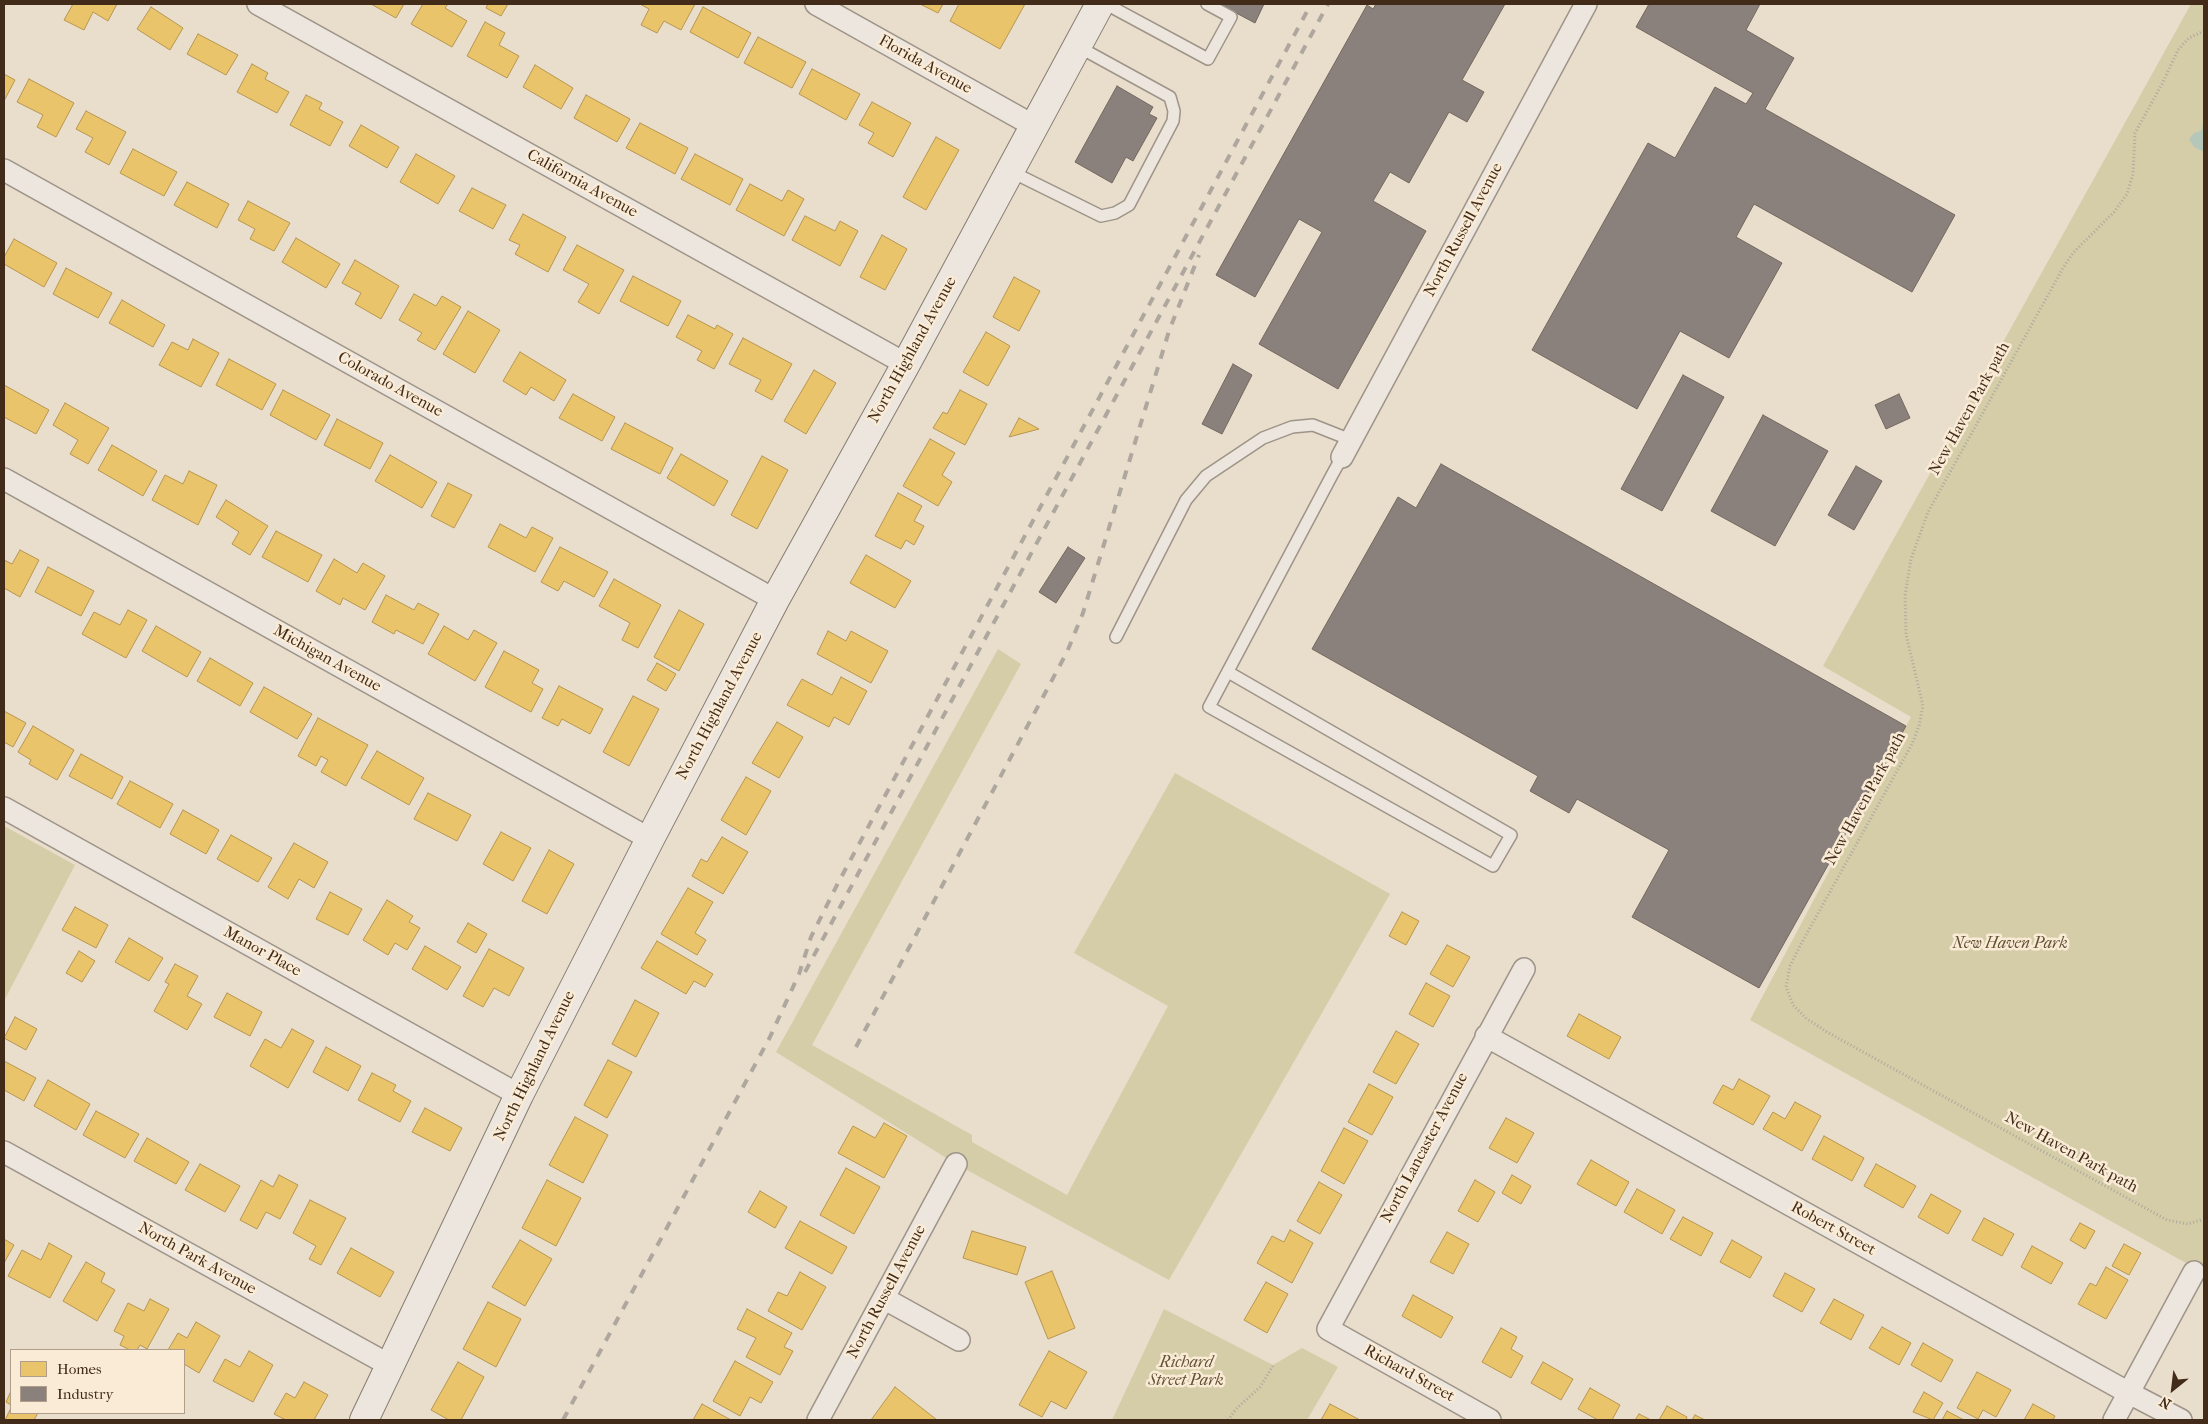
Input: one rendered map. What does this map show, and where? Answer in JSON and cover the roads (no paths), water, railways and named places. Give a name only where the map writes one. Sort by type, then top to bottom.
[{"type":"street","name":"California Avenue","points":[[258,4],[906,364]]},
{"type":"street","name":"Florida Avenue","points":[[816,4],[1034,126]]},
{"type":"street","name":"North Highland Avenue","points":[[364,1420],[519,1095],[650,839],[775,600],[906,364],[1100,4]]},
{"type":"street","name":"North Russell Avenue","points":[[1347,448],[1586,4]]},
{"type":"street","name":"Colorado Avenue","points":[[4,170],[775,600]]},
{"type":"street","name":"Michigan Avenue","points":[[4,479],[650,839]]},
{"type":"street","name":"Manor Place","points":[[4,808],[519,1095]]},
{"type":"street","name":"North Lancaster Avenue","points":[[1328,1328],[1524,969]]},
{"type":"street","name":"Robert Street","points":[[1486,1036],[2129,1393],[2181,1420]]},
{"type":"street","name":"North Park Avenue","points":[[4,1152],[391,1366]]},
{"type":"street","name":"North Russell Avenue","points":[[818,1420],[885,1299],[956,1164]]},
{"type":"street","points":[[2114,1420],[2194,1272]]},
{"type":"street","points":[[885,1299],[959,1340]]},
{"type":"street","name":"Richard Street","points":[[1328,1328],[1490,1420]]},
{"type":"lane","points":[[1106,4],[1208,59],[1231,17],[1207,4]]},
{"type":"lane","points":[[1010,171],[1102,216],[1114,213],[1129,205],[1173,121],[1174,111],[1170,96],[1077,46]]},
{"type":"lane","points":[[1116,637],[1186,500],[1206,476],[1263,438],[1292,426],[1313,425],[1347,448],[1228,672],[1210,706],[1493,866],[1511,835],[1228,672]]},
{"type":"railway","points":[[563,1420],[770,1037],[799,974],[811,937],[837,885],[1311,4]]},
{"type":"railway","points":[[805,972],[1328,4]]},
{"type":"railway","points":[[856,1047],[1067,652],[1083,613],[1169,331],[1199,255]]},
{"type":"park label","name":"New Haven Park","points":[[2010,944]]},
{"type":"park label","name":"Richard Street Park","points":[[1186,1372]]}]
